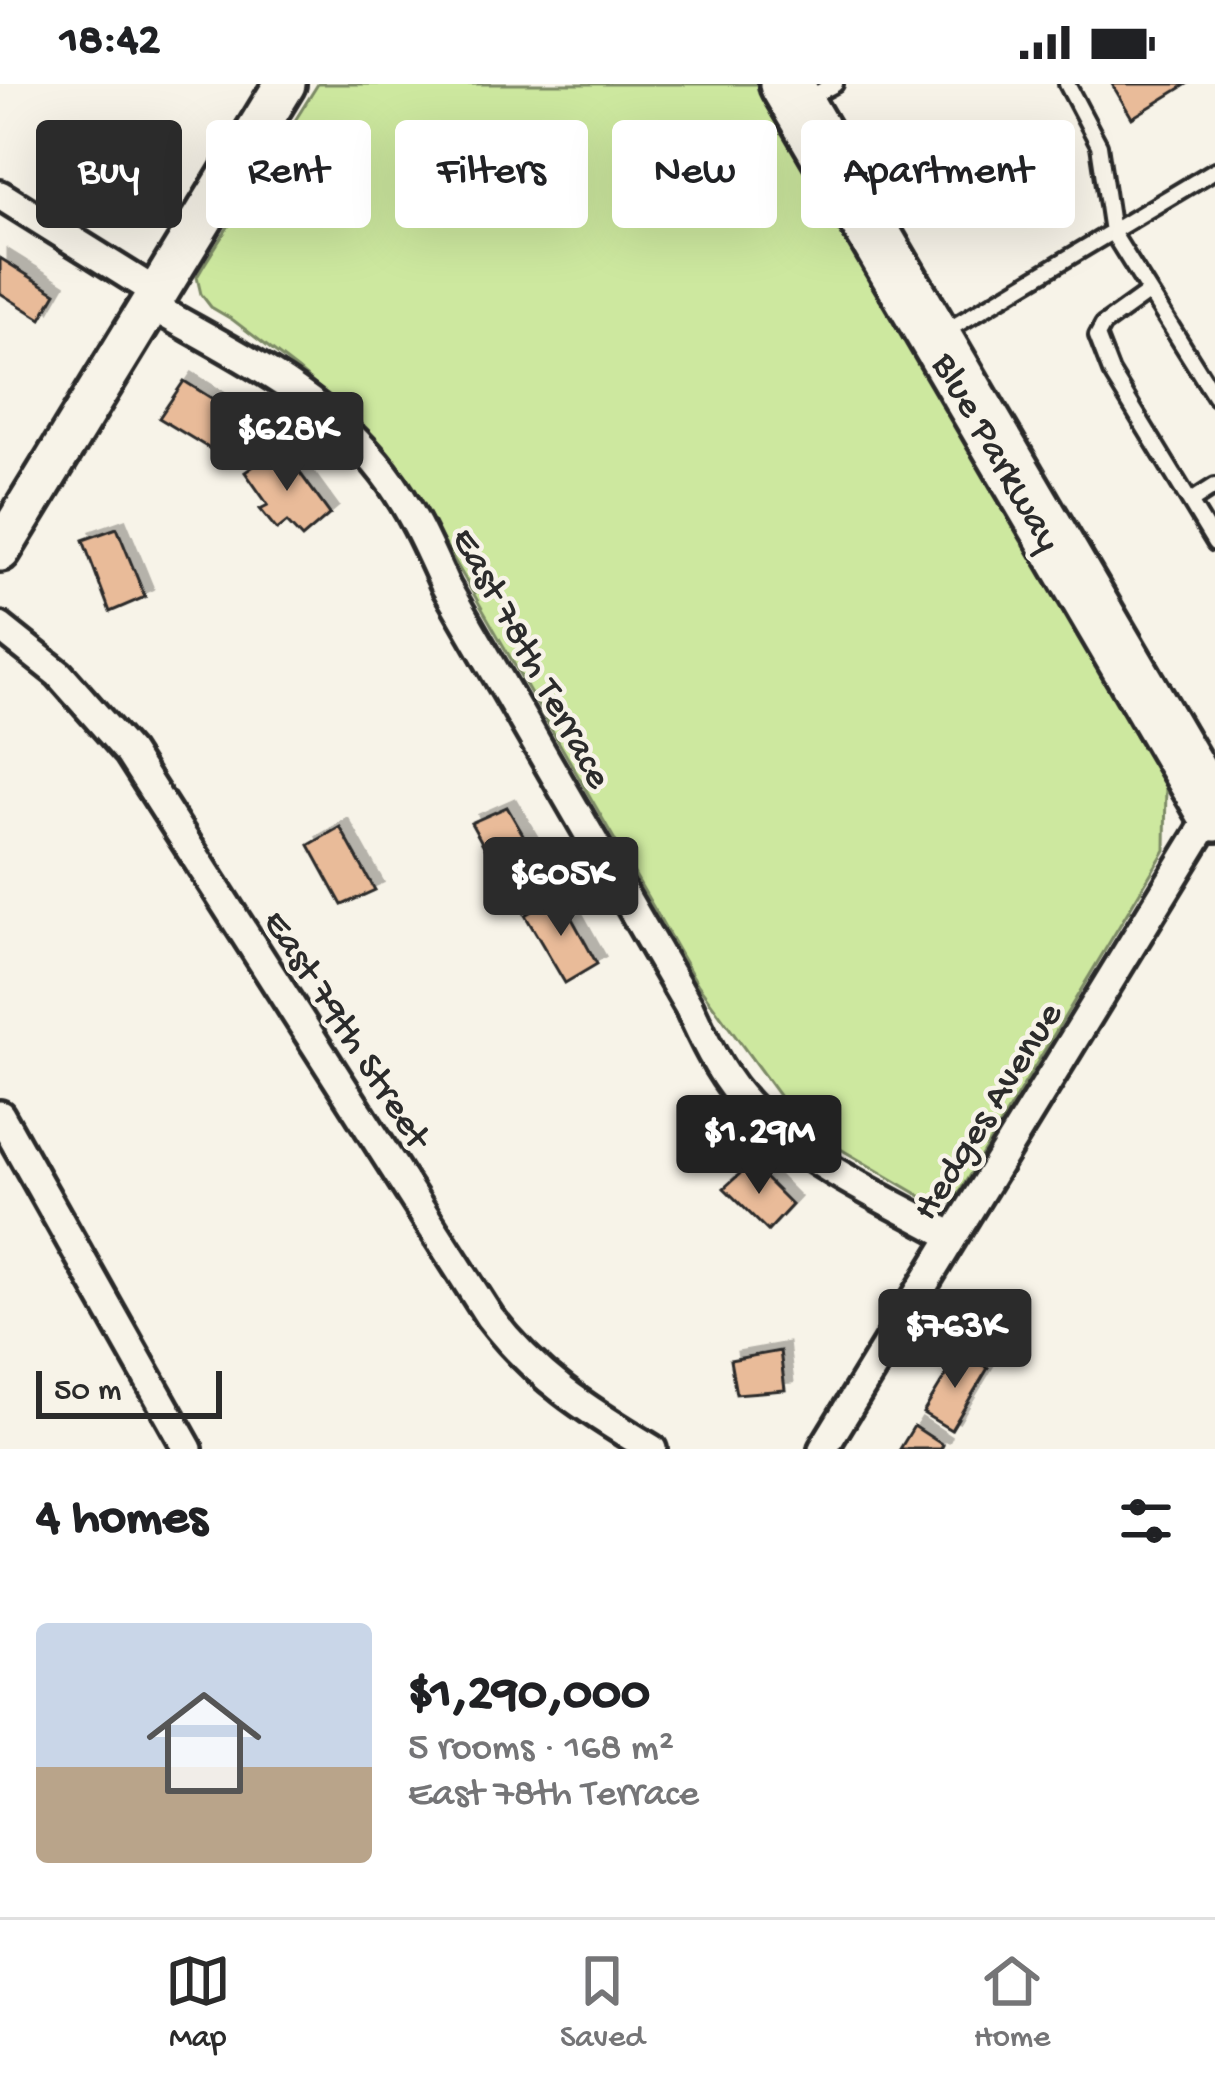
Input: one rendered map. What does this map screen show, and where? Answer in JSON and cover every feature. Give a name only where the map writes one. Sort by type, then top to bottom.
[{"type":"highway","name":"Blue Parkway","points":[[806,91],[935,338],[1214,813]]},
{"type":"street","points":[[0,551],[285,84]]},
{"type":"street","name":"East 78th Terrace","points":[[0,195],[302,392],[346,430],[384,473],[416,522],[446,587],[689,1007],[707,1048],[741,1098],[797,1148],[952,1236]]},
{"type":"street","name":"East 79th Street","points":[[0,627],[59,674],[129,753],[515,1351],[580,1406],[652,1449]]},
{"type":"street","name":"Hedges Avenue","points":[[824,1449],[1214,813]]},
{"type":"street","points":[[0,1115],[188,1449]]},
{"type":"lane","points":[[1067,84],[1099,145],[1112,232],[1215,397]]},
{"type":"lane","points":[[935,338],[1215,170]]},
{"type":"lane","points":[[1149,292],[1103,325],[1097,336],[1111,372],[1215,543]]},
{"type":"lane","points":[[1190,502],[1215,486]]},
{"type":"green space","points":[[318,84],[758,84],[801,157],[801,228],[842,228],[1166,781],[1165,850],[954,1201],[938,1206],[832,1144],[780,1097],[698,985],[433,523],[348,413],[211,307],[201,294],[197,277],[228,228],[371,228],[371,120],[295,120]]},
{"type":"building","points":[[1112,84],[1187,84],[1132,118]]},
{"type":"building","points":[[0,258],[56,293],[41,319],[0,293]]},
{"type":"building","points":[[184,381],[253,424],[230,461],[159,418]]},
{"type":"building","points":[[281,447],[330,514],[302,538],[287,522],[277,530],[260,509],[268,505],[245,472]]},
{"type":"building","points":[[117,528],[145,597],[110,612],[83,540]]},
{"type":"building","points":[[507,807],[546,874],[510,893],[471,823]]},
{"type":"building","points":[[340,827],[375,890],[342,905],[309,845]]},
{"type":"building","points":[[559,895],[597,964],[565,983],[525,915]]},
{"type":"building","points":[[751,1164],[792,1205],[768,1231],[724,1188]]},
{"type":"building","points":[[780,1351],[785,1390],[736,1394],[730,1360]]},
{"type":"building","points":[[960,1352],[988,1368],[951,1430],[923,1413]]},
{"type":"building","points":[[914,1426],[943,1445],[941,1449],[900,1449]]}]
